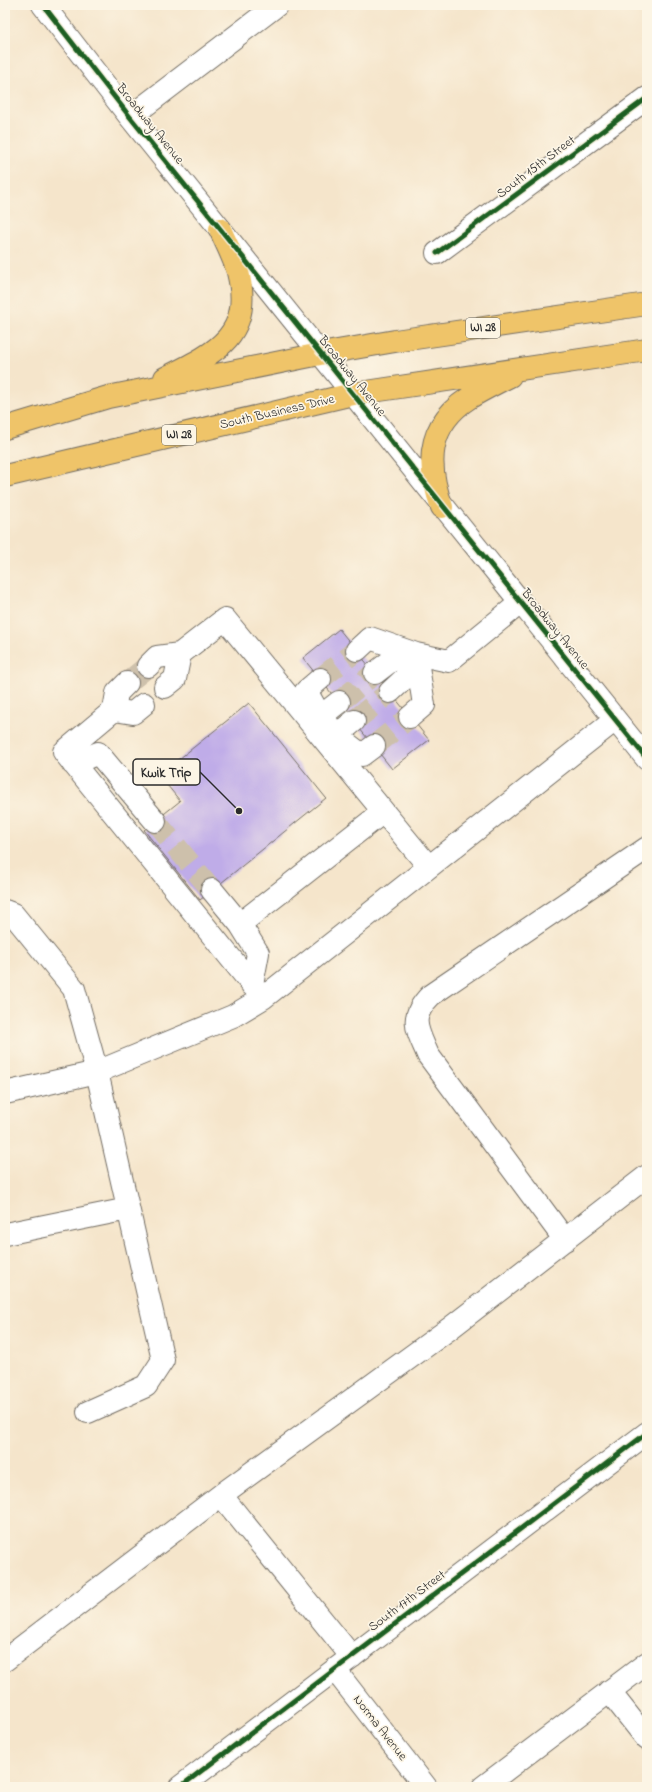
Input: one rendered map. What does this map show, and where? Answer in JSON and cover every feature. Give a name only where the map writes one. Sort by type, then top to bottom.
[{"type":"main road","points":[[140,390],[196,362],[221,344],[233,333],[241,314],[243,295],[238,270],[220,229]]},
{"type":"main road","name":"WI 28","points":[[5,428],[108,397],[320,354],[395,341],[647,304]]},
{"type":"main road","name":"South Business Drive","points":[[5,476],[354,394],[647,350]]},
{"type":"main road","points":[[442,507],[434,486],[431,462],[440,429],[453,411],[469,398],[523,369]]},
{"type":"street","name":"Broadway Avenue","points":[[43,5],[130,117],[320,354],[354,394],[442,507],[647,760]]},
{"type":"street","points":[[130,117],[277,5]]},
{"type":"street","name":"South 15th Street","points":[[437,253],[647,98]]},
{"type":"street","points":[[356,650],[370,638],[416,654],[449,661],[520,603]]},
{"type":"street","points":[[148,666],[158,657],[180,654],[225,619],[324,732],[383,812],[429,867]]},
{"type":"street","points":[[165,687],[175,679],[180,654]]},
{"type":"street","points":[[375,673],[392,660],[416,654]]},
{"type":"street","points":[[390,692],[405,678],[416,654]]},
{"type":"street","points":[[410,717],[424,705],[416,654]]},
{"type":"street","points":[[320,679],[306,691],[324,732],[362,755],[374,746]]},
{"type":"street","points":[[127,683],[116,693],[114,710],[64,752],[258,991]]},
{"type":"street","points":[[324,732],[326,713],[339,702]]},
{"type":"street","points":[[114,710],[133,713],[144,704]]},
{"type":"street","points":[[5,1093],[97,1072],[232,1016],[258,991],[429,867],[615,720]]},
{"type":"street","points":[[324,732],[342,731],[354,721]]},
{"type":"street","points":[[73,764],[98,753],[155,821]]},
{"type":"street","points":[[240,924],[383,812]]},
{"type":"street","points":[[565,1240],[428,1055],[416,1026],[420,1006],[431,995],[647,848]]},
{"type":"street","points":[[212,890],[240,924],[258,952],[258,991]]},
{"type":"street","points":[[5,911],[13,914],[74,989],[97,1072],[163,1360],[146,1386],[88,1412]]},
{"type":"street","points":[[5,1660],[221,1495],[449,1329],[647,1176]]},
{"type":"street","points":[[5,1234],[128,1209]]},
{"type":"street","name":"South 17th Street","points":[[180,1787],[647,1433]]},
{"type":"street","points":[[221,1495],[352,1657]]},
{"type":"street","points":[[483,1787],[647,1663]]},
{"type":"street","name":"Norma Avenue","points":[[335,1670],[426,1787]]},
{"type":"street","points":[[609,1691],[647,1739]]},
{"type":"building","points":[[339,629],[429,740],[392,769],[303,658]]},
{"type":"building","points":[[249,703],[326,798],[200,900],[144,830],[180,801],[159,775]]},
{"type":"tunnel","points":[[320,679],[357,650]]},
{"type":"tunnel","points":[[127,683],[148,666]]},
{"type":"tunnel","points":[[339,702],[375,673]]},
{"type":"tunnel","points":[[354,721],[390,692]]},
{"type":"tunnel","points":[[374,746],[410,717]]},
{"type":"tunnel","points":[[155,821],[212,890]]},
{"type":"cycle path","points":[[43,5],[130,117],[647,759]]},
{"type":"cycle path","points":[[437,253],[647,98]]},
{"type":"cycle path","points":[[180,1787],[647,1433]]},
{"type":"place","name":"Kwik Trip","points":[[239,811]]}]
